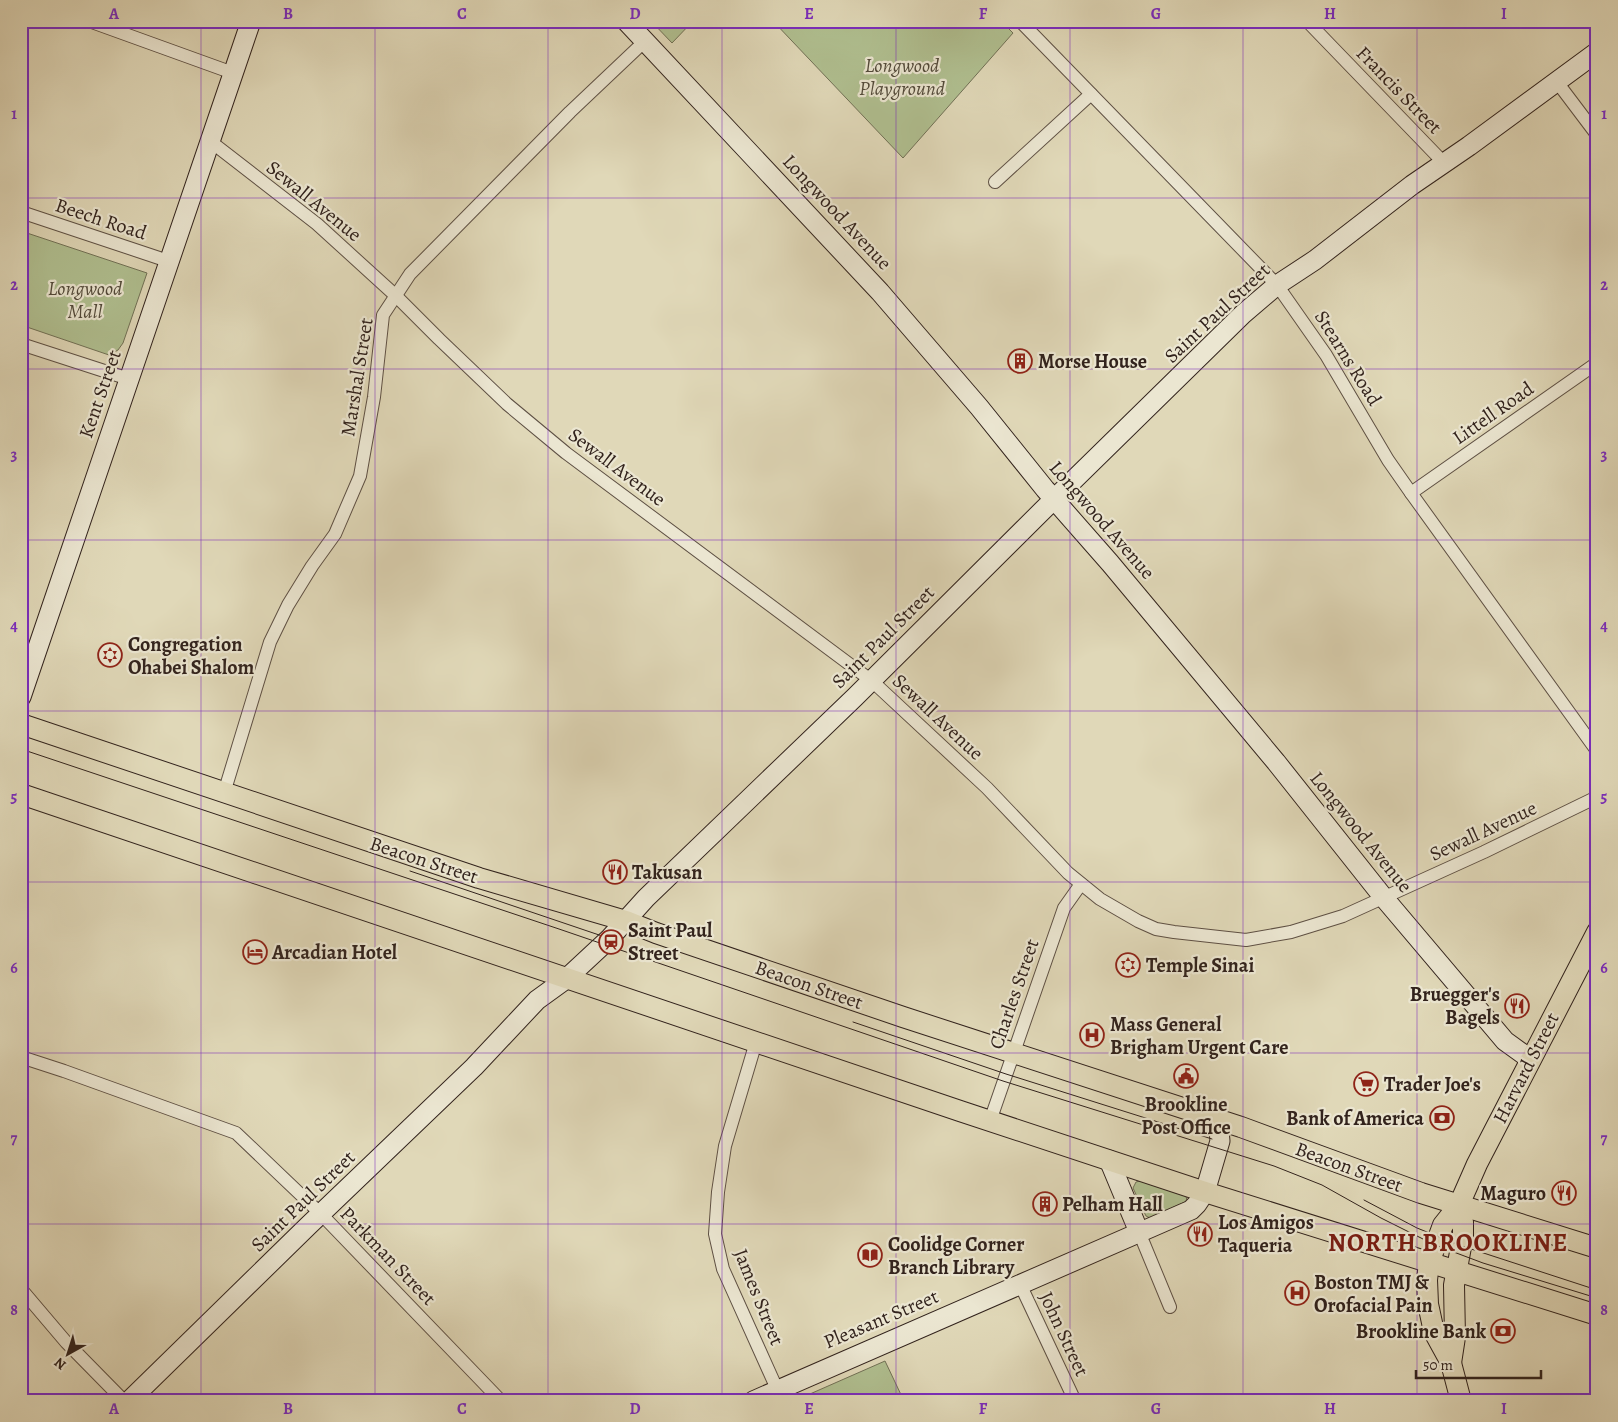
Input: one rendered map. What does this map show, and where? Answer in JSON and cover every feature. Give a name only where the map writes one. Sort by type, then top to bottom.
[{"type":"main road","name":"Kent Street","points":[[21,697],[251,21]]},
{"type":"main road","name":"Longwood Avenue","points":[[626,21],[880,292],[1110,563],[1276,762],[1384,898],[1505,1041],[1530,1059]]},
{"type":"main road","name":"Saint Paul Street","points":[[129,1401],[474,1067],[537,1000],[566,979],[626,921],[646,898],[872,681],[1243,314],[1277,285],[1315,260],[1418,181],[1597,52]]},
{"type":"main road","name":"Beacon Street","points":[[21,724],[507,887],[626,921],[656,933],[903,1017],[1210,1117],[1421,1194],[1597,1248]]},
{"type":"main road","points":[[21,794],[990,1121],[1205,1192],[1597,1316]]},
{"type":"main road","name":"Harvard Street","points":[[1461,1401],[1451,1362],[1437,1340],[1430,1314],[1427,1280],[1430,1262],[1443,1225],[1459,1205],[1477,1164],[1530,1059],[1595,941]]},
{"type":"main road","name":"Pleasant Street","points":[[753,1401],[1191,1210],[1205,1192],[1220,1141],[1219,1130],[1210,1117]]},
{"type":"main road","points":[[1109,1160],[1138,1232]]},
{"type":"main road","name":"Harvard Street","points":[[1451,1362],[1454,1348],[1454,1285],[1463,1236],[1463,1222],[1459,1205]]},
{"type":"street","points":[[89,21],[233,73]]},
{"type":"street","name":"Francis Street","points":[[1307,21],[1444,163]]},
{"type":"street","name":"Stearns Road","points":[[1022,23],[1277,285],[1326,355],[1388,460],[1597,751]]},
{"type":"street","name":"Marshal Street","points":[[224,793],[270,642],[288,605],[312,566],[335,534],[360,476],[374,397],[383,315],[410,274],[431,252],[570,112],[645,41]]},
{"type":"street","points":[[1557,82],[1597,134]]},
{"type":"street","points":[[995,182],[1091,94]]},
{"type":"street","name":"Sewall Avenue","points":[[210,141],[317,224],[395,295],[507,404],[566,453],[872,681],[987,788],[1055,861],[1081,884],[1120,912],[1156,929],[1174,932],[1246,940],[1291,932],[1343,916],[1384,898],[1597,797]]},
{"type":"street","name":"Beech Road","points":[[21,212],[168,261]]},
{"type":"street","points":[[21,344],[129,379]]},
{"type":"street","name":"Littell Road","points":[[1410,492],[1597,363]]},
{"type":"street","name":"Charles Street","points":[[990,1121],[1064,908],[1081,884]]},
{"type":"street","name":"James Street","points":[[756,1042],[725,1146],[718,1192],[715,1234],[723,1269],[777,1389]]},
{"type":"street","name":"Parkman Street","points":[[21,1057],[236,1133],[321,1214],[501,1401]]},
{"type":"street","points":[[1138,1232],[1170,1308]]},
{"type":"street","name":"John Street","points":[[1020,1284],[1075,1401]]},
{"type":"street","points":[[21,1289],[66,1342],[124,1401]]},
{"type":"green space","points":[[651,21],[693,21],[672,43]]},
{"type":"green space","name":"Longwood Playground","points":[[773,21],[1015,21],[1009,29],[1013,33],[903,158]]},
{"type":"green space","name":"Longwood Mall","points":[[21,231],[147,273],[123,343],[118,350],[109,355],[21,325]]},
{"type":"green space","points":[[1140,1181],[1186,1196],[1187,1201],[1150,1218],[1146,1216],[1133,1188],[1136,1182]]},
{"type":"green space","points":[[885,1361],[904,1401],[794,1401]]},
{"type":"tram line","points":[[21,749],[559,929],[1003,1081],[1274,1166],[1322,1185],[1435,1245],[1483,1263],[1597,1298]]},
{"type":"tram line","points":[[410,871],[611,939]]},
{"type":"tram line","points":[[853,1022],[1006,1074],[1212,1139]]},
{"type":"tram line","points":[[1364,1200],[1417,1228],[1462,1246],[1597,1290]]},
{"type":"place","name":"Morse House","points":[[1020,361]]},
{"type":"place","name":"Congregation Ohabei Shalom","points":[[110,655]]},
{"type":"place","name":"Takusan","points":[[615,872]]},
{"type":"place","name":"Saint Paul Street","points":[[611,942]]},
{"type":"place","name":"Arcadian Hotel","points":[[255,952]]},
{"type":"place","name":"Temple Sinai","points":[[1128,965]]},
{"type":"place","name":"Bruegger's Bagels","points":[[1517,1006]]},
{"type":"place","name":"Mass General Brigham Urgent Care","points":[[1092,1035]]},
{"type":"place","name":"Brookline Post Office","points":[[1186,1076]]},
{"type":"place","name":"Trader Joe's","points":[[1366,1084]]},
{"type":"place","name":"Bank of America","points":[[1442,1118]]},
{"type":"place","name":"Maguro","points":[[1564,1193]]},
{"type":"place","name":"Pelham Hall","points":[[1045,1204]]},
{"type":"place","name":"Los Amigos Taqueria","points":[[1200,1234]]},
{"type":"place","name":"Coolidge Corner Branch Library","points":[[870,1255]]},
{"type":"place","name":"Boston TMJ & Orofacial Pain","points":[[1297,1293]]},
{"type":"place","name":"Brookline Bank","points":[[1503,1331]]},
{"type":"district","name":"NORTH BROOKLINE","points":[[1448,1243]]}]
